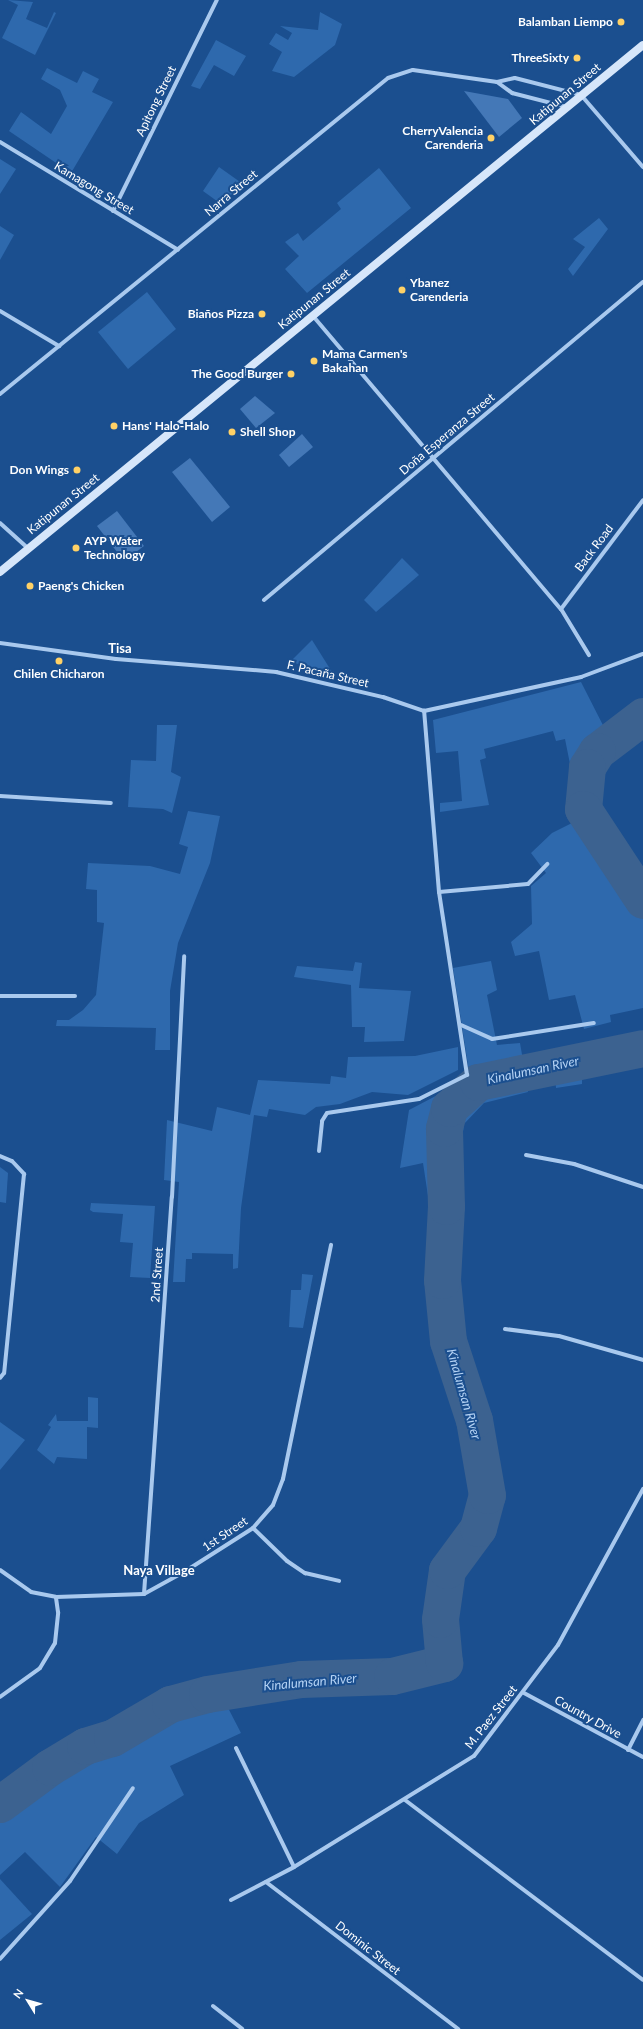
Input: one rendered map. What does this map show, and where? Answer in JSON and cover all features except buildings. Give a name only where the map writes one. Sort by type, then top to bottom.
[{"type":"main road","name":"Katipunan Street","points":[[0,572],[643,45]]},
{"type":"street","name":"Apitong Street","points":[[113,211],[217,0]]},
{"type":"street","name":"Narra Street","points":[[0,394],[388,78],[413,70],[497,82],[514,78],[582,95]]},
{"type":"street","name":"Narra Street","points":[[497,82],[512,94],[567,107]]},
{"type":"street","points":[[582,95],[643,167]]},
{"type":"street","name":"Kamagong Street","points":[[0,142],[178,250]]},
{"type":"street","name":"Doña Esperanza Street","points":[[264,600],[434,459],[643,282]]},
{"type":"street","points":[[0,311],[59,346]]},
{"type":"street","points":[[313,316],[561,609],[589,655]]},
{"type":"street","name":"Back Road","points":[[561,609],[643,500]]},
{"type":"street","points":[[0,523],[28,548]]},
{"type":"street","name":"F. Pacaña Street","points":[[0,643],[116,659],[276,672],[383,697],[424,711]]},
{"type":"street","points":[[318,1150],[322,1121],[327,1113],[418,1099],[467,1075],[461,1026],[439,892],[424,711],[582,677],[643,654]]},
{"type":"street","points":[[0,796],[111,803]]},
{"type":"street","points":[[439,892],[528,884],[547,864]]},
{"type":"street","name":"2nd Street","points":[[144,1594],[172,1189],[184,956]]},
{"type":"street","points":[[0,996],[75,996]]},
{"type":"street","points":[[461,1026],[478,1035],[498,1039],[594,1023]]},
{"type":"street","points":[[526,1155],[574,1164],[643,1187]]},
{"type":"street","points":[[0,1156],[12,1161],[24,1174],[4,1373],[0,1378]]},
{"type":"street","name":"1st Street","points":[[0,1570],[31,1592],[56,1597],[144,1594],[184,1572],[254,1528],[273,1505],[283,1479],[331,1245]]},
{"type":"street","points":[[505,1329],[559,1336],[643,1360]]},
{"type":"street","name":"M. Paez Street","points":[[231,1900],[294,1867],[405,1800],[474,1756],[524,1693],[558,1646],[643,1489]]},
{"type":"street","points":[[254,1528],[287,1561],[305,1573],[339,1581]]},
{"type":"street","points":[[0,1697],[40,1668],[56,1643],[58,1612],[56,1597]]},
{"type":"street","name":"Country Drive","points":[[524,1693],[643,1757]]},
{"type":"street","points":[[628,1750],[643,1720]]},
{"type":"street","points":[[236,1748],[294,1867]]},
{"type":"street","points":[[0,1959],[70,1881],[133,1788]]},
{"type":"street","points":[[405,1800],[643,1980]]},
{"type":"street","name":"Dominic Street","points":[[266,1882],[458,2029]]},
{"type":"street","points":[[213,2006],[242,2029]]},
{"type":"shaded area","points":[[8,0],[33,2],[26,19],[47,28],[54,12],[56,13],[35,55],[2,38],[18,5]]},
{"type":"shaded area","points":[[320,12],[342,24],[335,45],[294,77],[272,71],[282,52],[269,44],[276,33],[288,40],[292,33],[280,26],[318,30]]},
{"type":"shaded area","points":[[216,40],[246,56],[234,76],[214,65],[200,89],[191,86]]},
{"type":"shaded area","points":[[47,68],[77,83],[83,71],[99,79],[92,92],[113,102],[71,173],[9,131],[21,112],[51,134],[67,106],[60,90],[41,79]]},
{"type":"shaded area","points":[[0,159],[16,169],[0,194]]},
{"type":"shaded area","points":[[219,167],[243,184],[221,204],[203,191]]},
{"type":"shaded area","points":[[379,168],[411,208],[307,293],[285,269],[299,256],[285,242],[298,233],[303,241],[341,209],[337,203]]},
{"type":"shaded area","points":[[599,218],[608,229],[573,276],[568,269],[585,247],[573,239]]},
{"type":"shaded area","points":[[0,226],[14,235],[0,260]]},
{"type":"shaded area","points":[[147,292],[176,329],[128,369],[98,332]]},
{"type":"shaded area","points":[[402,558],[419,575],[376,612],[364,600]]},
{"type":"shaded area","points":[[312,640],[332,672],[290,662]]},
{"type":"shaded area","points":[[581,682],[609,737],[571,769],[565,739],[556,741],[553,731],[484,749],[486,758],[480,760],[489,805],[440,812],[440,803],[462,801],[458,751],[436,753],[433,720]]},
{"type":"shaded area","points":[[157,725],[177,725],[171,772],[181,777],[172,813],[163,809],[128,807],[131,760],[156,761]]},
{"type":"shaded area","points":[[188,811],[220,816],[210,863],[178,943],[170,991],[170,1050],[155,1050],[156,1028],[56,1026],[57,1020],[69,1020],[83,1010],[96,995],[104,923],[97,922],[97,890],[86,889],[88,863],[150,866],[180,874],[188,847],[179,844]]},
{"type":"shaded area","points":[[584,817],[643,899],[643,1008],[610,1015],[611,1022],[584,1029],[575,995],[549,1000],[539,951],[515,956],[511,942],[532,924],[531,886],[546,873],[531,853],[552,833]]},
{"type":"shaded area","points":[[491,961],[497,990],[487,995],[497,1045],[520,1043],[524,1066],[637,1046],[643,1030],[643,1064],[582,1079],[582,1084],[556,1088],[555,1077],[527,1087],[528,1092],[484,1103],[464,1124],[459,1163],[458,1301],[460,1324],[468,1351],[443,1360],[433,1297],[435,1263],[443,1262],[444,1215],[431,1216],[423,1163],[400,1168],[409,1110],[470,1078],[453,968]]},
{"type":"shaded area","points":[[355,962],[362,963],[359,988],[411,991],[404,1041],[364,1042],[365,1027],[352,1027],[351,985],[294,977],[297,966],[353,971]]},
{"type":"shaded area","points":[[458,1047],[458,1070],[408,1095],[372,1092],[340,1104],[316,1107],[305,1115],[269,1109],[267,1117],[254,1115],[241,1208],[238,1268],[233,1269],[233,1254],[192,1253],[192,1259],[186,1259],[185,1282],[173,1282],[179,1182],[164,1180],[167,1120],[212,1131],[217,1107],[250,1115],[258,1080],[330,1084],[331,1076],[346,1078],[348,1057],[415,1056]]},
{"type":"shaded area","points":[[0,1167],[8,1173],[6,1203],[0,1202]]},
{"type":"shaded area","points":[[91,1203],[155,1206],[150,1278],[130,1277],[133,1243],[120,1242],[123,1214],[93,1212],[90,1210]]},
{"type":"shaded area","points":[[302,1274],[313,1275],[303,1328],[289,1327],[291,1290],[301,1290]]},
{"type":"shaded area","points":[[88,1397],[98,1398],[98,1428],[87,1427],[87,1459],[57,1457],[54,1464],[37,1450],[51,1427],[48,1425],[56,1414],[57,1421],[88,1421]]},
{"type":"shaded area","points":[[0,1422],[25,1440],[0,1470]]},
{"type":"shaded area","points":[[245,1678],[248,1698],[226,1704],[241,1733],[170,1766],[184,1795],[139,1823],[117,1854],[96,1837],[60,1887],[25,1852],[0,1875],[0,1789],[23,1774],[30,1782],[85,1746],[112,1738],[124,1731],[136,1713],[188,1683]]},
{"type":"shaded area","points":[[0,1879],[32,1914],[0,1940]]},
{"type":"waterway","name":"Kinalumsan River","points":[[643,716],[597,751],[587,767],[583,809],[643,900]]},
{"type":"waterway","name":"Kinalumsan River","points":[[0,1804],[50,1767],[85,1746],[112,1738],[170,1704],[207,1694],[301,1679],[392,1676],[444,1663],[440,1619],[447,1570],[478,1528],[487,1495],[474,1420],[448,1341],[442,1280],[446,1206],[444,1128],[449,1108],[478,1082],[643,1048]]},
{"type":"place","name":"Balamban Liempo","points":[[621,22]]},
{"type":"place","name":"ThreeSixty","points":[[577,58]]},
{"type":"place","name":"CherryValencia Carenderia","points":[[491,138]]},
{"type":"place","name":"Ybanez Carenderia","points":[[402,290]]},
{"type":"place","name":"Biaños Pizza","points":[[262,314]]},
{"type":"place","name":"Mama Carmen's Bakahan","points":[[314,361]]},
{"type":"place","name":"The Good Burger","points":[[291,374]]},
{"type":"place","name":"Hans' Halo-Halo","points":[[114,426]]},
{"type":"place","name":"Shell Shop","points":[[232,432]]},
{"type":"place","name":"Don Wings","points":[[77,470]]},
{"type":"place","name":"AYP Water Technology","points":[[76,548]]},
{"type":"place","name":"Paeng's Chicken","points":[[30,586]]},
{"type":"place","name":"Chilen Chicharon","points":[[59,661]]},
{"type":"district","name":"Tisa","points":[[120,648]]},
{"type":"district","name":"Naya Village","points":[[159,1570]]}]
